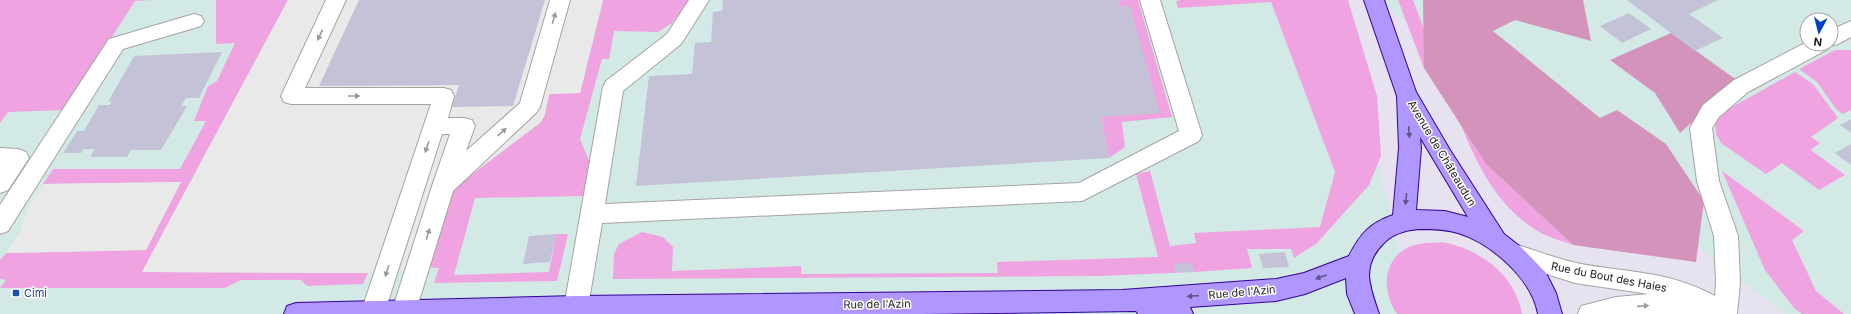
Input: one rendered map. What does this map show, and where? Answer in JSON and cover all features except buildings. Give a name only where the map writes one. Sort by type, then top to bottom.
[{"type":"main road","points":[[1374,0],[1406,93]]},
{"type":"main road","name":"Avenue de Châteaudun","points":[[1404,221],[1410,148],[1406,93]]},
{"type":"main road","name":"Avenue de Châteaudun","points":[[1406,93],[1442,156],[1495,240]]},
{"type":"main road","points":[[1367,314],[1357,287],[1358,263],[1367,244],[1382,229],[1404,221],[1433,219],[1464,226],[1495,240],[1514,254],[1530,271],[1543,289],[1550,314]]},
{"type":"main road","name":"Rue de l'Azin","points":[[296,314],[373,312],[403,313],[576,307],[1122,301],[1276,290],[1305,282],[1358,263]]},
{"type":"main road","name":"Rue de l'Azin","points":[[1122,301],[1181,314]]},
{"type":"street","points":[[336,0],[291,96],[444,96],[373,312]]},
{"type":"street","points":[[443,186],[529,107],[560,0]]},
{"type":"street","points":[[576,307],[613,87],[674,39],[699,0]]},
{"type":"street","points":[[592,214],[1082,192],[1191,135],[1150,0]]},
{"type":"street","points":[[0,224],[116,44],[194,21]]},
{"type":"street","points":[[1839,35],[1851,28]]},
{"type":"street","points":[[1725,314],[1728,283],[1726,236],[1708,181],[1701,128],[1711,111],[1741,86],[1806,52]]},
{"type":"street","points":[[403,313],[443,186],[464,126],[434,126]]},
{"type":"street","points":[[0,157],[18,158],[0,184]]},
{"type":"street","name":"Rue du Bout des Haies","points":[[1514,254],[1575,273],[1648,283],[1680,291],[1725,314]]},
{"type":"street","name":"Rue du Bout des Haies","points":[[1590,314],[1622,307],[1670,305],[1695,307],[1725,314]]},
{"type":"shaded area","points":[[0,0],[1336,0],[1416,314],[0,314]]},
{"type":"shaded area","points":[[0,0],[153,0],[135,1],[65,110],[8,112],[0,123]]},
{"type":"shaded area","points":[[216,0],[288,0],[142,272],[368,273],[363,284],[307,286],[301,280],[241,280],[224,288],[0,288],[6,280],[0,279],[0,260],[6,253],[146,250],[181,182],[43,184],[53,169],[180,169],[206,121],[194,121],[208,86],[217,81],[235,43],[216,44]]},
{"type":"shaded area","points":[[288,0],[359,0],[319,86],[459,85],[452,107],[513,106],[545,0],[603,0],[580,93],[549,94],[545,114],[541,122],[451,190],[427,267],[368,273],[142,272]]},
{"type":"shaded area","points":[[603,0],[690,0],[672,23],[658,32],[614,31],[609,59],[602,59],[580,139],[590,163],[584,196],[475,198],[454,275],[549,272],[556,234],[568,234],[557,281],[434,283],[439,268],[427,267],[451,190],[541,122],[545,114],[549,94],[580,93]]},
{"type":"shaded area","points":[[1118,0],[1138,0],[1172,117],[1122,122],[1125,147],[1109,158],[1101,117],[1130,6],[1120,7]]},
{"type":"shaded area","points":[[1348,0],[1377,96],[1381,156],[1369,185],[1317,243],[1294,258],[1291,249],[1247,249],[1252,268],[1100,276],[613,279],[614,254],[619,244],[642,232],[663,237],[673,247],[672,271],[801,266],[801,274],[998,273],[997,262],[1158,257],[1136,174],[1150,171],[1170,246],[1196,243],[1194,233],[1320,227],[1335,172],[1271,2],[1178,8],[1176,1]]},
{"type":"shaded area","points":[[1378,0],[1851,0],[1851,314],[1785,314]]},
{"type":"shaded area","points":[[1398,0],[1413,0],[1424,29],[1424,68]]},
{"type":"shaded area","points":[[1423,0],[1583,0],[1591,41],[1515,20],[1493,31],[1600,118],[1617,110],[1666,144],[1704,201],[1696,262],[1573,245],[1486,164],[1424,68]]},
{"type":"shaded area","points":[[1671,33],[1738,81],[1680,133],[1655,93],[1610,60]]},
{"type":"shaded area","points":[[1839,50],[1851,50],[1851,110],[1843,114],[1836,109],[1817,82],[1799,69],[1831,52],[1839,52]]},
{"type":"shaded area","points":[[1795,72],[1813,84],[1838,118],[1811,137],[1820,143],[1811,150],[1845,175],[1819,190],[1782,163],[1766,174],[1721,143],[1716,134],[1715,122],[1725,111]]},
{"type":"shaded area","points":[[1461,125],[1486,164],[1573,245],[1549,237],[1540,232],[1522,220],[1510,209],[1490,184],[1474,156]]},
{"type":"shaded area","points":[[1722,171],[1804,231],[1792,240],[1816,291],[1844,314],[1802,314],[1794,308],[1765,270]]},
{"type":"shaded area","points":[[181,182],[146,250],[6,253],[20,231],[29,205],[43,184]]},
{"type":"shaded area","points":[[1426,243],[1447,243],[1473,252],[1485,259],[1505,277],[1513,288],[1519,301],[1522,314],[1397,314],[1392,306],[1387,287],[1389,269],[1399,254],[1409,247]]},
{"type":"place","name":"Cimi","points":[[16,293]]}]
